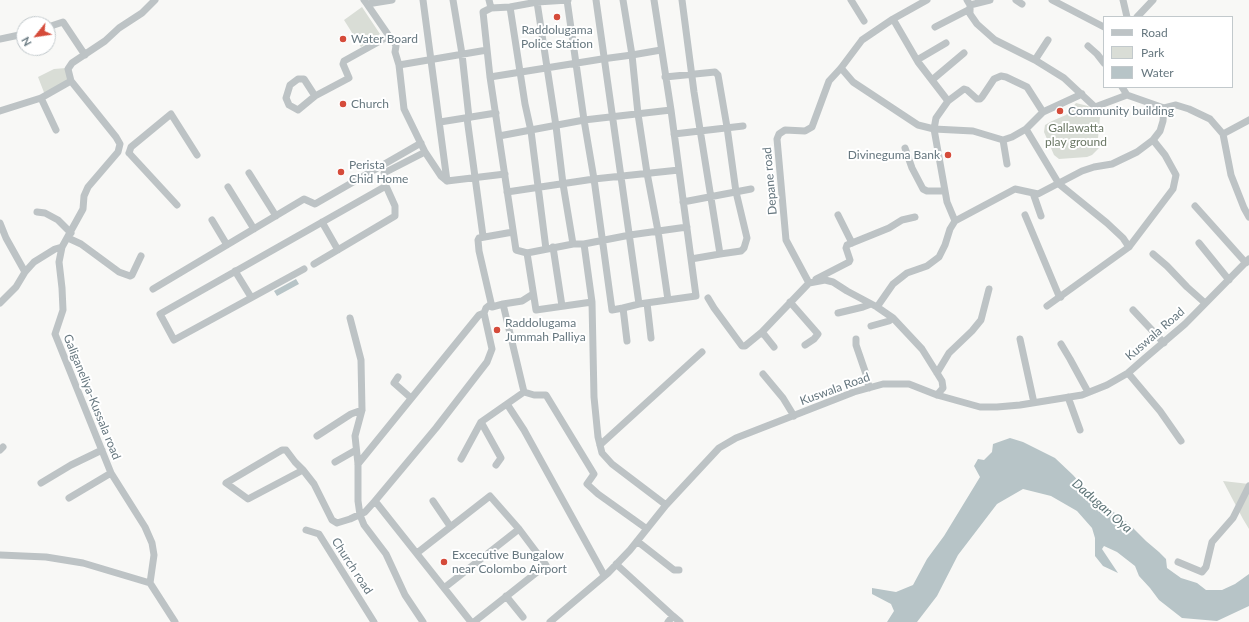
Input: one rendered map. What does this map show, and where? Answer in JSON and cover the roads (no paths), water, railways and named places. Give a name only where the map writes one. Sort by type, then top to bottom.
[{"type":"street","points":[[155,0],[142,13],[119,28],[105,41],[72,62],[68,69],[72,81],[116,137],[120,144],[118,152],[129,153],[177,205]]},
{"type":"street","points":[[364,1],[392,0]]},
{"type":"street","points":[[423,0],[447,181]]},
{"type":"street","points":[[453,0],[462,54],[468,118],[483,236]]},
{"type":"street","points":[[489,0],[490,8]]},
{"type":"street","points":[[654,0],[671,110],[678,170],[687,227],[696,296],[639,304],[612,310],[603,241],[594,179],[584,120],[568,0],[520,2],[510,7],[490,8],[483,12],[490,77],[516,250],[527,252],[573,244],[603,241],[658,230],[687,227]]},
{"type":"street","points":[[596,0],[639,304]]},
{"type":"street","points":[[623,0],[632,55],[638,114],[658,230],[668,300]]},
{"type":"street","points":[[682,0],[697,110],[720,254]]},
{"type":"street","points":[[850,0],[864,21]]},
{"type":"street","name":"Depane road","points":[[809,283],[786,240],[777,139],[779,134],[786,130],[805,132],[812,127],[829,81],[862,40],[893,19],[927,0]]},
{"type":"street","points":[[935,27],[969,5],[990,0]]},
{"type":"street","points":[[1052,0],[1103,26]]},
{"type":"street","points":[[1123,0],[1127,16]]},
{"type":"street","points":[[1138,16],[1153,0]]},
{"type":"street","points":[[364,1],[389,36],[394,40],[396,46],[395,52],[399,65],[404,109],[420,143],[441,176],[447,181],[505,174]]},
{"type":"street","points":[[537,2],[573,244]]},
{"type":"street","points":[[969,5],[970,14],[977,24],[995,40],[1035,60],[1064,78],[1095,107],[1127,95]]},
{"type":"street","points":[[510,7],[525,104],[531,131],[538,188],[562,306]]},
{"type":"street","points":[[893,19],[917,60],[948,101]]},
{"type":"street","points":[[56,25],[63,22],[85,55]]},
{"type":"street","points":[[0,39],[16,36]]},
{"type":"street","points":[[315,96],[304,79],[298,80],[290,85],[286,98],[288,105],[298,110],[315,96],[349,78],[343,64],[344,61],[389,36]]},
{"type":"street","points":[[1035,60],[1048,40]]},
{"type":"street","points":[[917,60],[946,43]]},
{"type":"street","points":[[1088,46],[1103,62]]},
{"type":"street","points":[[399,65],[487,50]]},
{"type":"street","points":[[490,77],[661,50]]},
{"type":"street","points":[[932,80],[964,53]]},
{"type":"street","points":[[841,68],[853,82],[918,125],[934,129],[973,131],[1003,140],[1026,129],[1043,112],[1082,94]]},
{"type":"street","points":[[665,77],[715,72],[718,75],[736,192],[747,238],[744,248],[740,251],[691,259]]},
{"type":"street","points":[[955,222],[947,202],[934,129],[936,118],[948,101],[964,89],[977,99],[980,99],[994,79],[1001,76],[1027,87],[1043,112]]},
{"type":"street","points":[[0,111],[41,98],[72,81]]},
{"type":"street","points":[[1123,88],[1127,95],[1164,108],[1176,105],[1189,109],[1210,119],[1223,134],[1231,175],[1249,217]]},
{"type":"street","points":[[41,98],[56,130]]},
{"type":"street","points":[[838,313],[874,305],[893,284],[907,273],[927,266],[939,257],[945,245],[950,228],[955,222],[1015,189],[1038,194],[1082,171],[1112,164],[1137,152],[1153,140],[1160,130],[1164,121],[1164,108]]},
{"type":"street","points":[[499,136],[584,120],[671,110]]},
{"type":"street","points":[[440,122],[496,113]]},
{"type":"street","points":[[129,153],[131,147],[172,114],[197,155]]},
{"type":"street","points":[[1223,134],[1249,120]]},
{"type":"street","points":[[674,134],[743,126]]},
{"type":"street","points":[[1026,129],[1059,184],[1107,223],[1123,238],[1129,247]]},
{"type":"street","points":[[1003,140],[1007,164]]},
{"type":"street","points":[[1047,306],[1129,247],[1173,189],[1176,175],[1165,155],[1153,140]]},
{"type":"street","points":[[153,289],[304,199],[315,204],[420,143]]},
{"type":"street","points":[[905,148],[912,168],[923,189],[928,191],[945,192]]},
{"type":"street","name":"Galiganeliya-Kussala road","points":[[118,152],[88,187],[84,196],[83,209],[62,248],[59,262],[63,310],[55,334],[111,473],[145,527],[152,543],[154,555],[150,582]]},
{"type":"street","points":[[314,264],[395,216],[396,206],[386,186],[384,173],[425,152]]},
{"type":"street","points":[[508,192],[594,179],[678,170]]},
{"type":"street","points":[[249,172],[276,216]]},
{"type":"street","points":[[304,269],[174,340],[160,314],[386,186]]},
{"type":"street","points":[[228,187],[254,229]]},
{"type":"street","points":[[683,202],[751,190]]},
{"type":"street","points":[[1033,193],[1041,216]]},
{"type":"street","points":[[1195,206],[1247,261]]},
{"type":"street","points":[[37,212],[45,213],[58,220],[69,235],[119,272],[130,276],[132,275],[141,256]]},
{"type":"street","points":[[838,215],[852,243]]},
{"type":"street","points":[[1025,215],[1059,296],[1061,297]]},
{"type":"street","points":[[708,298],[742,346],[745,346],[762,332],[809,283],[849,262],[850,260],[846,248],[847,246],[889,228],[902,220],[915,217]]},
{"type":"street","points":[[212,220],[227,245]]},
{"type":"street","points":[[322,222],[338,250]]},
{"type":"street","points":[[0,223],[6,238],[25,272]]},
{"type":"street","points":[[513,232],[483,236],[478,240],[479,251],[492,307],[522,300],[534,294]]},
{"type":"street","points":[[1199,243],[1229,280]]},
{"type":"street","points":[[584,244],[592,302],[594,397],[598,437],[602,453],[612,464],[666,505]]},
{"type":"street","points":[[0,303],[16,287],[25,272],[34,262],[55,249],[62,248]]},
{"type":"street","points":[[527,252],[536,310],[592,302]]},
{"type":"street","points":[[1153,254],[1205,303]]},
{"type":"street","name":"Kuswala Road","points":[[550,622],[616,564],[666,505],[719,448],[750,431],[883,384],[909,384],[937,395],[980,407],[997,407],[1034,402],[1068,397],[1088,392],[1107,385],[1128,373],[1185,324],[1247,261]]},
{"type":"street","points":[[235,271],[251,297]]},
{"type":"street","points":[[809,283],[825,280],[833,282],[847,292],[874,305],[893,318],[922,349],[942,381],[943,388],[937,395]]},
{"type":"street","points":[[937,373],[949,353],[981,320],[989,289]]},
{"type":"street","points":[[790,302],[818,334],[814,339],[805,345]]},
{"type":"street","points":[[647,303],[651,338]]},
{"type":"street","points":[[303,470],[248,499],[226,483],[282,450],[286,450],[295,462],[303,470],[314,484],[332,520],[337,523],[365,512],[436,428],[487,362],[492,349],[484,313],[486,308],[491,304]]},
{"type":"street","points":[[503,304],[524,392]]},
{"type":"street","points":[[623,308],[627,341]]},
{"type":"street","points":[[1133,310],[1164,343]]},
{"type":"street","points":[[358,464],[479,315],[484,313]]},
{"type":"street","points":[[350,318],[361,360],[362,410],[355,436],[358,464],[358,501],[360,515],[364,525],[386,554],[404,595],[423,622]]},
{"type":"street","points":[[871,326],[889,321],[893,318]]},
{"type":"street","points":[[762,332],[774,347]]},
{"type":"street","points":[[856,339],[856,345],[869,388]]},
{"type":"street","points":[[1020,339],[1034,402]]},
{"type":"street","points":[[1061,344],[1088,392]]},
{"type":"street","points":[[600,445],[702,352]]},
{"type":"street","points":[[1128,373],[1160,411],[1181,442]]},
{"type":"street","points":[[763,374],[783,398],[794,416]]},
{"type":"street","points":[[398,377],[394,383],[411,398]]},
{"type":"street","points":[[461,459],[481,422],[524,392]]},
{"type":"street","points":[[524,392],[534,395],[546,395],[594,474],[587,484],[598,494],[647,529]]},
{"type":"street","points":[[1068,397],[1080,430]]},
{"type":"street","points":[[507,404],[524,430],[604,575]]},
{"type":"street","points":[[317,436],[351,414],[362,410]]},
{"type":"street","points":[[481,422],[501,458],[496,466]]},
{"type":"street","points":[[41,483],[71,465],[102,450]]},
{"type":"street","points":[[335,462],[356,450]]},
{"type":"street","points":[[69,498],[111,473]]},
{"type":"street","points":[[1178,562],[1202,572],[1206,567],[1212,542],[1233,518],[1249,486]]},
{"type":"street","points":[[375,500],[444,588],[472,622],[546,565],[519,529],[490,496],[417,553]]},
{"type":"street","points":[[433,501],[450,526]]},
{"type":"street","points":[[444,588],[519,529]]},
{"type":"street","name":"Church road","points":[[306,530],[319,534],[374,622]]},
{"type":"street","points":[[637,541],[674,570],[679,570]]},
{"type":"street","points":[[0,555],[46,557],[83,563],[150,582],[175,622]]},
{"type":"street","points":[[616,564],[680,622]]},
{"type":"street","points":[[506,596],[523,617]]},
{"type":"street","points":[[668,622],[673,616]]},
{"type":"water","points":[[296,279],[299,284],[277,296],[274,291]]},
{"type":"water","name":"Dadugan Oya","points":[[1010,438],[1023,442],[1055,458],[1090,494],[1128,523],[1159,552],[1166,559],[1167,568],[1181,578],[1197,583],[1206,590],[1222,590],[1235,584],[1249,574],[1249,606],[1217,621],[1182,618],[1159,600],[1139,576],[1135,566],[1117,552],[1104,546],[1102,549],[1118,573],[1103,566],[1095,556],[1095,538],[1092,528],[1077,511],[1051,496],[1023,489],[997,504],[958,555],[937,596],[917,622],[887,622],[894,611],[891,604],[872,594],[872,588],[896,592],[913,585],[927,559],[944,536],[980,477],[974,466],[978,459],[984,460],[992,452],[993,444]]},
{"type":"place","name":"Raddolugama Police Station","points":[[557,17]]},
{"type":"place","name":"Water Board","points":[[343,39]]},
{"type":"place","name":"Church","points":[[343,104]]},
{"type":"place","name":"Community building","points":[[1060,111]]},
{"type":"place","name":"Divineguma Bank","points":[[948,155]]},
{"type":"place","name":"Perista Chid Home","points":[[341,172]]},
{"type":"place","name":"Raddolugama Jummah Palliya","points":[[497,330]]},
{"type":"place","name":"Excecutive Bungalow near Colombo Airport","points":[[444,562]]},
{"type":"park label","name":"Gallawatta play ground","points":[[1076,135]]}]
